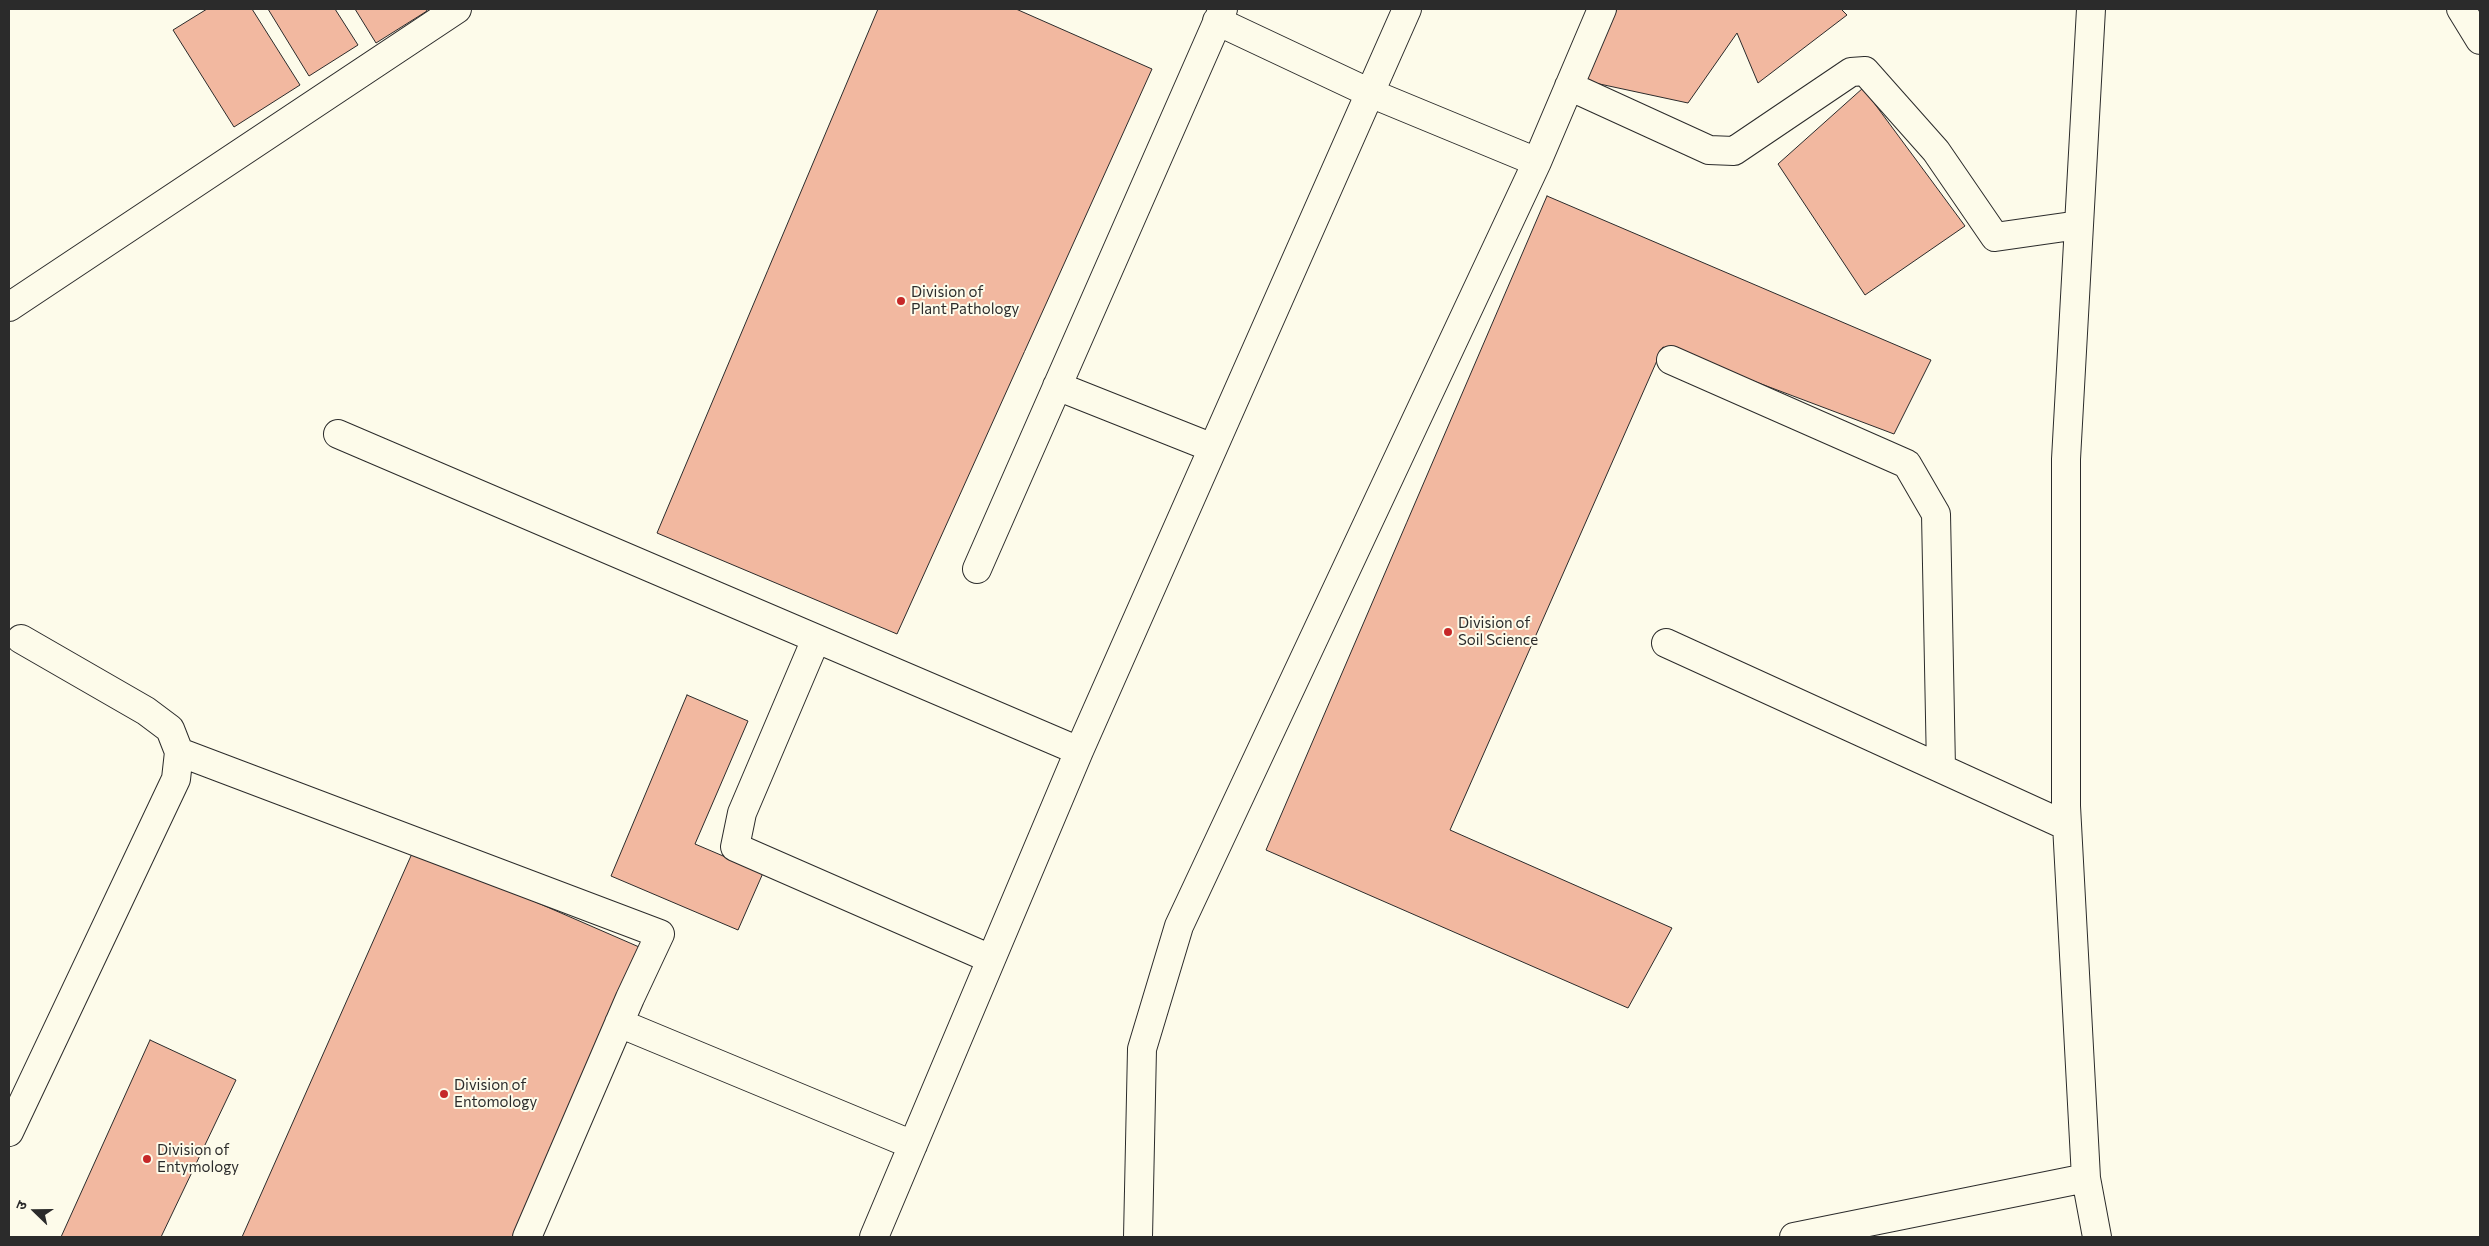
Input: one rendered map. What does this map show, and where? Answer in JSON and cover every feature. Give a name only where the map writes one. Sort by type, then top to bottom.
[{"type":"street","points":[[9,306],[457,9]]},
{"type":"street","points":[[874,1237],[1079,751],[1407,9]]},
{"type":"street","points":[[1138,1237],[1142,1049],[1179,926],[1537,162],[1602,9]]},
{"type":"street","points":[[2091,9],[2066,459],[2067,826],[2086,1178],[2097,1237]]},
{"type":"street","points":[[2462,9],[2480,40]]},
{"type":"street","points":[[977,569],[1220,15],[1370,93],[1537,162]]},
{"type":"street","points":[[1569,86],[1709,150],[1734,151],[1851,72],[1865,71],[1936,151],[1995,237],[2079,225]]},
{"type":"street","points":[[1671,360],[1907,464],[1936,514],[1941,768]]},
{"type":"street","points":[[1058,386],[1213,448]]},
{"type":"street","points":[[338,434],[1079,751]]},
{"type":"street","points":[[9,1132],[176,779],[179,752],[170,730],[146,711],[21,639]]},
{"type":"street","points":[[816,639],[742,813],[735,847],[991,959]]},
{"type":"street","points":[[1666,643],[2067,826]]},
{"type":"street","points":[[179,752],[660,934],[619,1023],[527,1237]]},
{"type":"street","points":[[619,1023],[913,1145]]},
{"type":"street","points":[[1794,1237],[2086,1178]]},
{"type":"building","points":[[207,9],[252,9],[300,85],[234,127],[173,30]]},
{"type":"building","points":[[268,9],[335,9],[358,45],[309,76]]},
{"type":"building","points":[[355,9],[426,9],[427,11],[376,43]]},
{"type":"building","name":"Division of Plant Pathology","points":[[878,9],[1016,9],[1152,69],[897,634],[657,533]]},
{"type":"building","points":[[1617,9],[1841,9],[1847,15],[1758,83],[1737,33],[1688,103],[1581,80]]},
{"type":"building","points":[[1863,88],[1965,226],[1865,295],[1778,164]]},
{"type":"building","name":"Division of Soil Science","points":[[1547,196],[1931,360],[1894,434],[1663,347],[1450,830],[1672,928],[1628,1008],[1266,850]]},
{"type":"building","points":[[687,695],[748,721],[695,844],[763,873],[738,930],[611,876]]},
{"type":"building","name":"Division of Entomology","points":[[414,849],[646,950],[517,1237],[242,1237]]},
{"type":"building","name":"Division of Entymology","points":[[150,1040],[236,1080],[161,1237],[61,1237]]},
{"type":"place","name":"Division of Plant Pathology","points":[[901,301]]},
{"type":"place","name":"Division of Soil Science","points":[[1448,632]]},
{"type":"place","name":"Division of Entomology","points":[[444,1094]]},
{"type":"place","name":"Division of Entymology","points":[[147,1159]]}]
